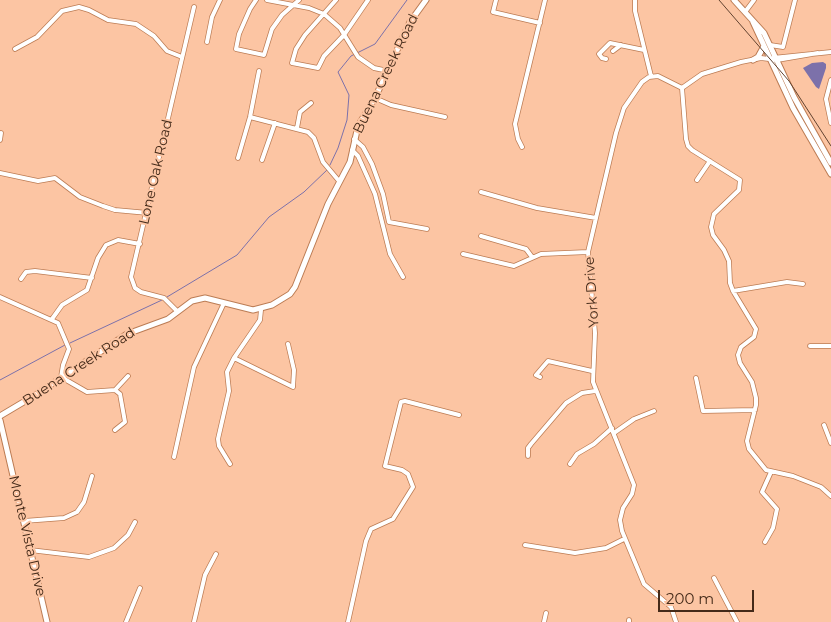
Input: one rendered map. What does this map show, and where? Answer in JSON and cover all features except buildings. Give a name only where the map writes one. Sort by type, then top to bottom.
[{"type":"main road","name":"Buena Creek Road","points":[[0,418],[127,334],[168,319],[192,301],[199,299],[224,303],[244,310],[260,310],[285,298],[294,290],[328,204],[350,162],[358,126],[375,98],[406,28],[426,0]]},
{"type":"main road","points":[[734,0],[752,21],[767,45],[797,111],[807,121],[831,163]]},
{"type":"main road","points":[[753,60],[758,57],[767,45]]},
{"type":"main road","points":[[775,59],[792,108],[831,174]]},
{"type":"main road","name":"Monte Vista Drive","points":[[0,418],[47,622]]},
{"type":"street","points":[[207,42],[212,18],[220,0]]},
{"type":"street","points":[[256,0],[239,34],[236,49],[264,55],[272,29],[298,0]]},
{"type":"street","points":[[267,0],[309,8],[324,14],[344,35],[355,54],[367,65],[388,71]]},
{"type":"street","points":[[336,0],[299,44],[292,63],[318,68],[324,56],[344,35],[368,0]]},
{"type":"street","points":[[496,0],[493,12],[540,24]]},
{"type":"street","points":[[522,147],[515,124],[545,0]]},
{"type":"street","points":[[635,0],[635,11],[651,76],[658,76],[682,88]]},
{"type":"street","points":[[745,12],[754,0]]},
{"type":"street","points":[[783,47],[795,0]]},
{"type":"street","points":[[15,49],[37,38],[62,11],[79,7],[108,20],[136,24],[154,36],[167,51],[182,57]]},
{"type":"street","name":"Lone Oak Road","points":[[177,311],[164,298],[141,292],[132,283],[132,277],[194,7]]},
{"type":"street","points":[[606,59],[602,58],[599,54],[609,43],[644,50]]},
{"type":"street","points":[[613,51],[621,45]]},
{"type":"street","points":[[767,45],[783,47],[790,55]]},
{"type":"street","points":[[775,59],[790,55],[831,52]]},
{"type":"street","points":[[682,88],[710,70],[753,60],[818,53]]},
{"type":"street","points":[[238,158],[250,117],[259,71]]},
{"type":"street","name":"York Drive","points":[[651,76],[642,82],[622,114],[588,252],[595,333],[592,371],[595,391],[634,484],[634,490],[623,508],[620,520],[624,539],[644,584],[671,607],[676,622]]},
{"type":"street","points":[[831,82],[826,99],[831,123]]},
{"type":"street","points":[[682,88],[687,142],[692,150],[740,180],[738,190],[714,214],[711,221],[712,233],[729,261],[730,284],[733,292],[756,329],[754,337],[741,347],[738,355],[754,390],[755,410],[746,441],[754,457],[771,472],[793,476],[821,487],[831,496]]},
{"type":"street","points":[[375,98],[391,105],[445,117]]},
{"type":"street","points":[[297,128],[300,112],[311,103]]},
{"type":"street","points":[[250,117],[308,132],[314,138],[323,162],[339,181]]},
{"type":"street","points":[[262,160],[275,123]]},
{"type":"street","points":[[0,140],[2,133]]},
{"type":"street","points":[[354,139],[363,147],[372,164],[383,194],[389,222],[427,229]]},
{"type":"street","name":"Buena Creek Road","points":[[352,150],[358,156],[374,194],[390,254],[403,277]]},
{"type":"street","points":[[697,180],[710,161]]},
{"type":"street","points":[[0,173],[38,181],[55,178],[80,197],[103,206],[115,210],[148,213]]},
{"type":"street","points":[[481,192],[537,208],[596,218]]},
{"type":"street","points":[[481,236],[526,249],[532,257]]},
{"type":"street","points":[[52,319],[62,304],[87,290],[98,258],[106,245],[118,240],[140,244]]},
{"type":"street","points":[[462,254],[514,266],[541,254],[588,252]]},
{"type":"street","points":[[21,279],[26,272],[35,271],[92,278]]},
{"type":"street","points":[[733,292],[787,282],[803,284]]},
{"type":"street","points":[[0,297],[52,319],[60,325],[69,349],[61,377],[87,392],[116,390],[128,376]]},
{"type":"street","points":[[174,457],[196,360],[224,303]]},
{"type":"street","points":[[230,464],[222,453],[218,439],[228,391],[227,372],[234,358],[260,320],[260,310]]},
{"type":"street","points":[[234,358],[293,387],[294,370],[288,344]]},
{"type":"street","points":[[810,346],[831,346]]},
{"type":"street","points":[[540,377],[536,375],[548,361],[592,371]]},
{"type":"street","points":[[696,378],[704,411],[755,410]]},
{"type":"street","points":[[115,430],[120,428],[125,422],[120,394],[116,390]]},
{"type":"street","points":[[528,456],[528,448],[566,403],[582,393],[595,391]]},
{"type":"street","points":[[348,622],[366,540],[371,528],[393,519],[413,487],[408,474],[402,470],[386,466],[400,405],[405,401],[459,415]]},
{"type":"street","points":[[614,433],[634,419],[654,411]]},
{"type":"street","points":[[824,425],[831,443]]},
{"type":"street","points":[[570,464],[576,454],[594,444],[612,428]]},
{"type":"street","points":[[765,542],[772,528],[777,509],[762,492],[771,472]]},
{"type":"street","points":[[24,521],[64,518],[77,512],[84,502],[92,476]]},
{"type":"street","points":[[30,550],[89,558],[114,548],[128,535],[135,522]]},
{"type":"street","points":[[525,545],[575,553],[606,548],[624,539]]},
{"type":"street","points":[[194,622],[202,587],[210,563],[216,554]]},
{"type":"street","points":[[714,578],[736,622]]},
{"type":"street","points":[[126,622],[140,588]]},
{"type":"street","points":[[544,622],[546,613]]},
{"type":"shaded area","points":[[823,62],[826,64],[826,68],[819,89],[803,68],[812,63]]},
{"type":"waterway","points":[[330,165],[347,120],[349,95],[338,72],[351,56],[375,44],[407,0]]},
{"type":"waterway","points":[[167,297],[237,255],[269,217],[304,192],[327,170]]},
{"type":"waterway","points":[[70,343],[162,300]]},
{"type":"waterway","points":[[0,380],[65,345]]},
{"type":"railway","points":[[719,0],[789,81],[831,146]]}]
